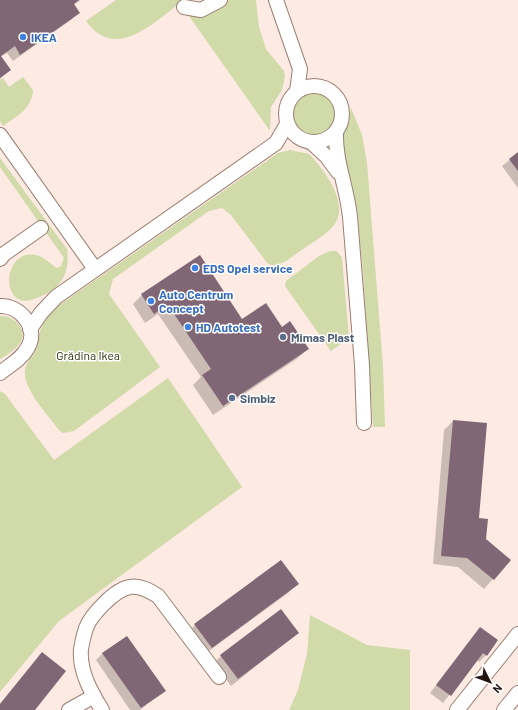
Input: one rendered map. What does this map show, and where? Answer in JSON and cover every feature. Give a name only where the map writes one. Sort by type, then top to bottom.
[{"type":"street","points":[[189,4],[201,10],[220,0]]},
{"type":"street","points":[[276,0],[300,69],[297,91]]},
{"type":"street","points":[[300,69],[319,86],[332,92],[341,104],[342,119],[336,132],[336,153],[349,203],[362,365],[364,422]]},
{"type":"street","points":[[30,330],[41,313],[56,297],[276,143],[287,124],[287,107],[292,97],[297,91],[304,88],[319,86]]},
{"type":"street","points":[[287,124],[290,129],[327,157],[341,175]]},
{"type":"street","points":[[276,143],[325,141],[336,132]]},
{"type":"street","points":[[0,135],[95,269]]},
{"type":"street","points":[[0,259],[4,254],[41,228]]},
{"type":"street","points":[[17,310],[35,306],[56,297]]},
{"type":"street","points":[[0,306],[12,307],[17,310],[25,319],[30,330],[31,338],[25,352],[0,373]]},
{"type":"street","points":[[102,710],[84,675],[81,650],[86,628],[101,608],[117,592],[130,586],[144,588],[158,596],[219,677]]},
{"type":"street","points":[[457,710],[518,634]]},
{"type":"street","points":[[504,710],[518,693]]},
{"type":"street","points":[[69,710],[94,696]]},
{"type":"green space","points":[[116,0],[184,0],[161,18],[135,34],[123,38],[110,38],[98,33],[86,21]]},
{"type":"green space","points":[[226,0],[256,0],[259,27],[266,49],[284,71],[285,77],[282,90],[271,107],[270,131],[189,16],[201,15]]},
{"type":"green space","points":[[23,77],[33,90],[30,102],[23,111],[3,126],[0,121],[0,80],[3,78],[9,87]]},
{"type":"green space","points":[[310,93],[318,93],[323,94],[330,99],[335,106],[335,124],[330,131],[323,136],[310,137],[302,134],[295,127],[292,119],[292,111],[295,103],[302,96]]},
{"type":"green space","points":[[351,108],[362,135],[367,163],[383,366],[385,427],[373,427],[363,273],[357,213],[340,154],[342,139],[348,124]]},
{"type":"green space","name":"Grădina Ikea","points":[[290,150],[309,154],[327,176],[339,204],[339,214],[333,226],[289,259],[277,265],[272,265],[268,264],[231,215],[222,208],[209,211],[113,279],[109,294],[160,367],[74,431],[63,433],[59,430],[37,402],[25,377],[26,367],[35,348],[43,324],[49,316],[58,306],[278,153]]},
{"type":"green space","points":[[0,158],[67,249],[68,260],[65,275],[62,280],[53,290],[34,299],[23,301],[15,297],[10,289],[9,280],[11,270],[16,261],[24,256],[36,255],[45,259],[57,268],[61,266],[64,258],[0,167]]},
{"type":"green space","points":[[330,251],[337,251],[342,258],[349,338],[331,351],[285,286],[286,281],[319,256]]},
{"type":"green space","points":[[0,316],[10,318],[18,324],[21,328],[22,338],[18,346],[0,359]]},
{"type":"green space","points":[[168,378],[242,487],[59,621],[0,692],[0,391],[5,394],[54,460]]},
{"type":"green space","points":[[310,615],[367,645],[410,650],[410,710],[289,710],[298,690],[307,654]]},
{"type":"building","name":"IKEA","points":[[0,0],[79,0],[74,4],[80,13],[20,55],[15,46],[1,56],[11,70],[0,78]]},
{"type":"building","points":[[518,152],[518,171],[509,159]]},
{"type":"building","points":[[200,255],[242,319],[266,303],[282,327],[290,321],[309,349],[223,406],[202,375],[211,369],[168,305],[154,314],[141,294]]},
{"type":"building","points":[[453,420],[487,423],[479,518],[488,519],[486,539],[511,560],[494,580],[467,558],[441,556]]},
{"type":"building","points":[[281,560],[299,584],[212,648],[194,624]]},
{"type":"building","points":[[281,609],[299,633],[238,679],[220,655]]},
{"type":"building","points":[[480,627],[498,640],[487,656],[483,653],[451,696],[436,685]]},
{"type":"building","points":[[127,636],[166,691],[141,708],[102,653]]},
{"type":"building","points":[[42,652],[66,671],[35,710],[0,710],[0,704]]},
{"type":"place","name":"IKEA","points":[[23,37]]},
{"type":"place","name":"EDS Opel service","points":[[195,268]]},
{"type":"place","name":"Auto Centrum Concept","points":[[151,301]]},
{"type":"place","name":"HD Autotest","points":[[188,327]]},
{"type":"place","name":"Mimas Plast","points":[[283,337]]},
{"type":"place","name":"Simbiz","points":[[232,398]]}]
